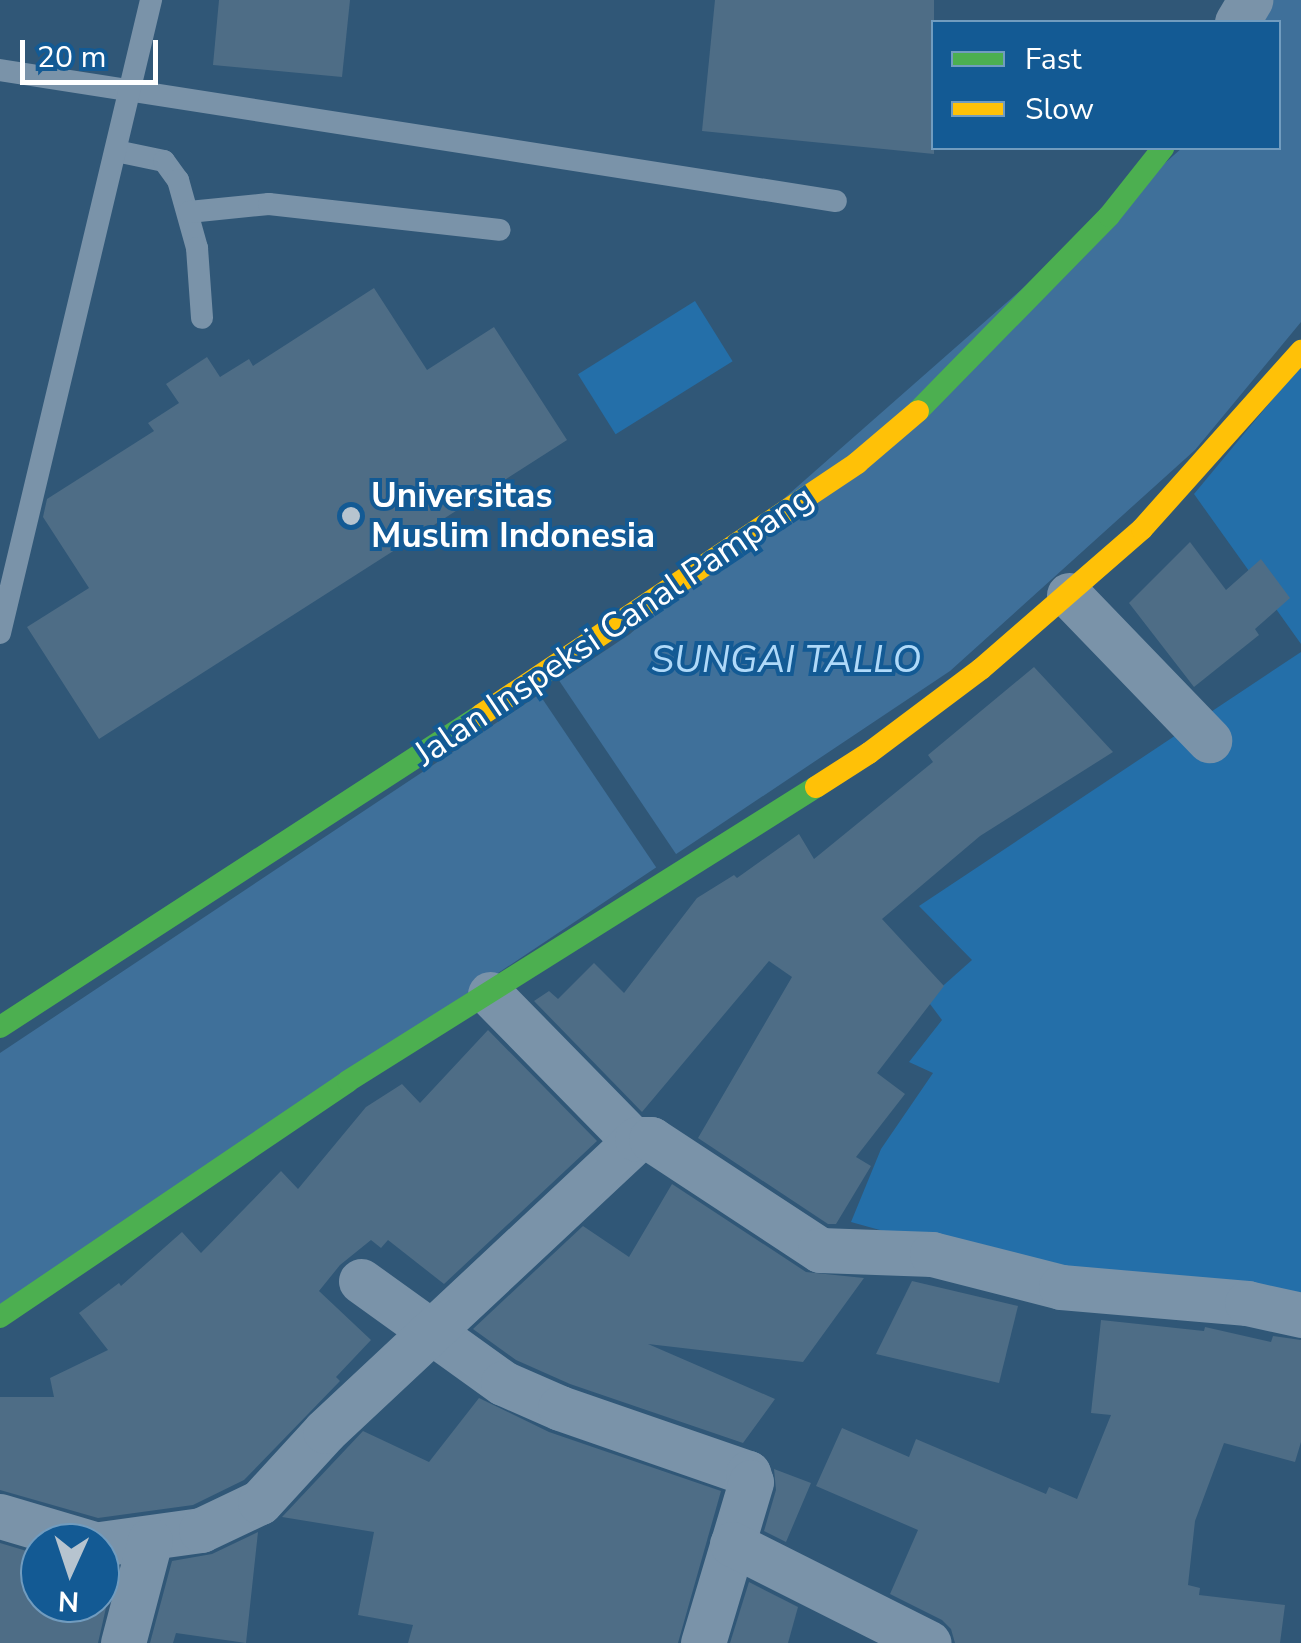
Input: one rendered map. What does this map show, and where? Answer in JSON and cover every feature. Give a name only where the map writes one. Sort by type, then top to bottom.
[{"type":"street","name":"Jalan Inspeksi Canal Pampang","points":[[0,1026],[702,571],[857,463],[938,392],[1042,286],[1109,216],[1162,150]]},
{"type":"street","points":[[0,1317],[139,1218],[869,753],[981,669],[1142,529],[1301,350]]},
{"type":"street","points":[[1069,595],[1209,740]]},
{"type":"street","points":[[490,994],[633,1140]]},
{"type":"street","points":[[120,1542],[150,1540],[226,1522],[260,1502],[325,1431],[633,1140],[651,1140],[820,1250],[932,1254],[1061,1287],[1248,1303],[1301,1315]]},
{"type":"street","points":[[361,1281],[503,1383],[560,1408],[745,1471],[750,1482],[703,1643]]},
{"type":"street","points":[[123,1643],[150,1540]]},
{"type":"street","points":[[732,1544],[929,1643]]},
{"type":"lane","points":[[0,633],[151,0]]},
{"type":"lane","points":[[0,70],[836,201]]},
{"type":"lane","points":[[116,151],[164,162],[178,180],[190,212],[202,318]]},
{"type":"lane","points":[[190,212],[269,204],[500,230]]},
{"type":"shaded area","points":[[695,301],[733,361],[616,434],[578,374]]},
{"type":"shaded area","points":[[1301,365],[1301,644],[1194,494]]},
{"type":"shaded area","points":[[1301,652],[1301,1298],[1045,1276],[851,1222],[881,1149],[933,1073],[909,1062],[942,1020],[927,1000],[972,960],[919,906]]},
{"type":"water","name":"SUNGAI TALLO","points":[[1271,0],[1301,0],[1301,322],[1195,450],[950,671],[0,1306],[0,1053],[630,634],[1180,150],[1281,150],[1281,20],[1258,20]]},
{"type":"pier","points":[[556,676],[679,858],[659,872],[536,689]]},
{"type":"building","points":[[219,0],[350,0],[342,77],[213,65]]},
{"type":"building","points":[[715,0],[934,0],[934,154],[702,131]]},
{"type":"building","points":[[374,288],[427,370],[494,327],[567,440],[99,739],[27,627],[89,588],[43,517],[47,499],[154,431],[148,423],[179,403],[166,384],[207,357],[220,377],[249,359],[253,366]]},
{"type":"building","points":[[1190,542],[1226,590],[1261,559],[1290,598],[1255,629],[1259,635],[1194,687],[1129,603]]},
{"type":"building","points":[[1034,667],[1113,752],[980,836],[882,919],[944,986],[877,1073],[905,1094],[856,1157],[871,1166],[836,1224],[828,1224],[698,1138],[792,977],[769,961],[642,1112],[534,1001],[549,991],[558,999],[594,963],[624,993],[697,898],[734,875],[737,878],[799,834],[814,859],[933,762],[928,755]]},
{"type":"building","points":[[488,1030],[597,1141],[444,1284],[388,1240],[381,1248],[371,1240],[340,1265],[319,1291],[371,1340],[336,1377],[340,1381],[244,1480],[193,1505],[98,1518],[0,1490],[0,1397],[54,1397],[50,1378],[108,1350],[79,1313],[119,1283],[121,1286],[182,1232],[201,1253],[281,1171],[298,1189],[366,1107],[402,1084],[420,1103]]},
{"type":"building","points":[[672,1184],[806,1272],[864,1278],[803,1362],[648,1344],[775,1399],[743,1443],[570,1384],[516,1360],[473,1329],[583,1226],[629,1257]]},
{"type":"building","points":[[912,1281],[1018,1306],[999,1383],[876,1354]]},
{"type":"building","points":[[1101,1320],[1204,1331],[1205,1327],[1271,1342],[1273,1336],[1301,1340],[1301,1442],[1295,1462],[1224,1443],[1195,1521],[1188,1585],[1200,1588],[1199,1595],[1285,1605],[1280,1643],[955,1643],[951,1629],[942,1620],[890,1594],[918,1530],[816,1486],[842,1428],[909,1457],[916,1439],[1046,1494],[1049,1487],[1077,1499],[1111,1415],[1091,1413]]},
{"type":"building","points":[[479,1398],[549,1432],[721,1491],[678,1643],[408,1643],[413,1625],[358,1615],[374,1532],[282,1517],[363,1431],[429,1462]]},
{"type":"building","points":[[774,1469],[811,1483],[786,1542],[764,1531],[776,1490]]},
{"type":"building","points":[[258,1532],[246,1643],[176,1633],[173,1643],[150,1643],[172,1561],[212,1554]]},
{"type":"building","points":[[0,1543],[20,1549],[20,1623],[103,1623],[98,1643],[0,1643]]},
{"type":"building","points":[[749,1582],[798,1607],[788,1643],[730,1643]]},
{"type":"traffic: fast","points":[[918,411],[1109,216],[1161,150]]},
{"type":"traffic: fast","points":[[0,1027],[481,715]]},
{"type":"traffic: fast","points":[[0,1317],[348,1081],[816,787]]},
{"type":"traffic: slow","points":[[816,787],[869,753],[981,669],[1142,529],[1301,351]]},
{"type":"traffic: slow","points":[[481,715],[857,463],[918,411]]},
{"type":"place","name":"Universitas Muslim Indonesia","points":[[351,516]]}]
